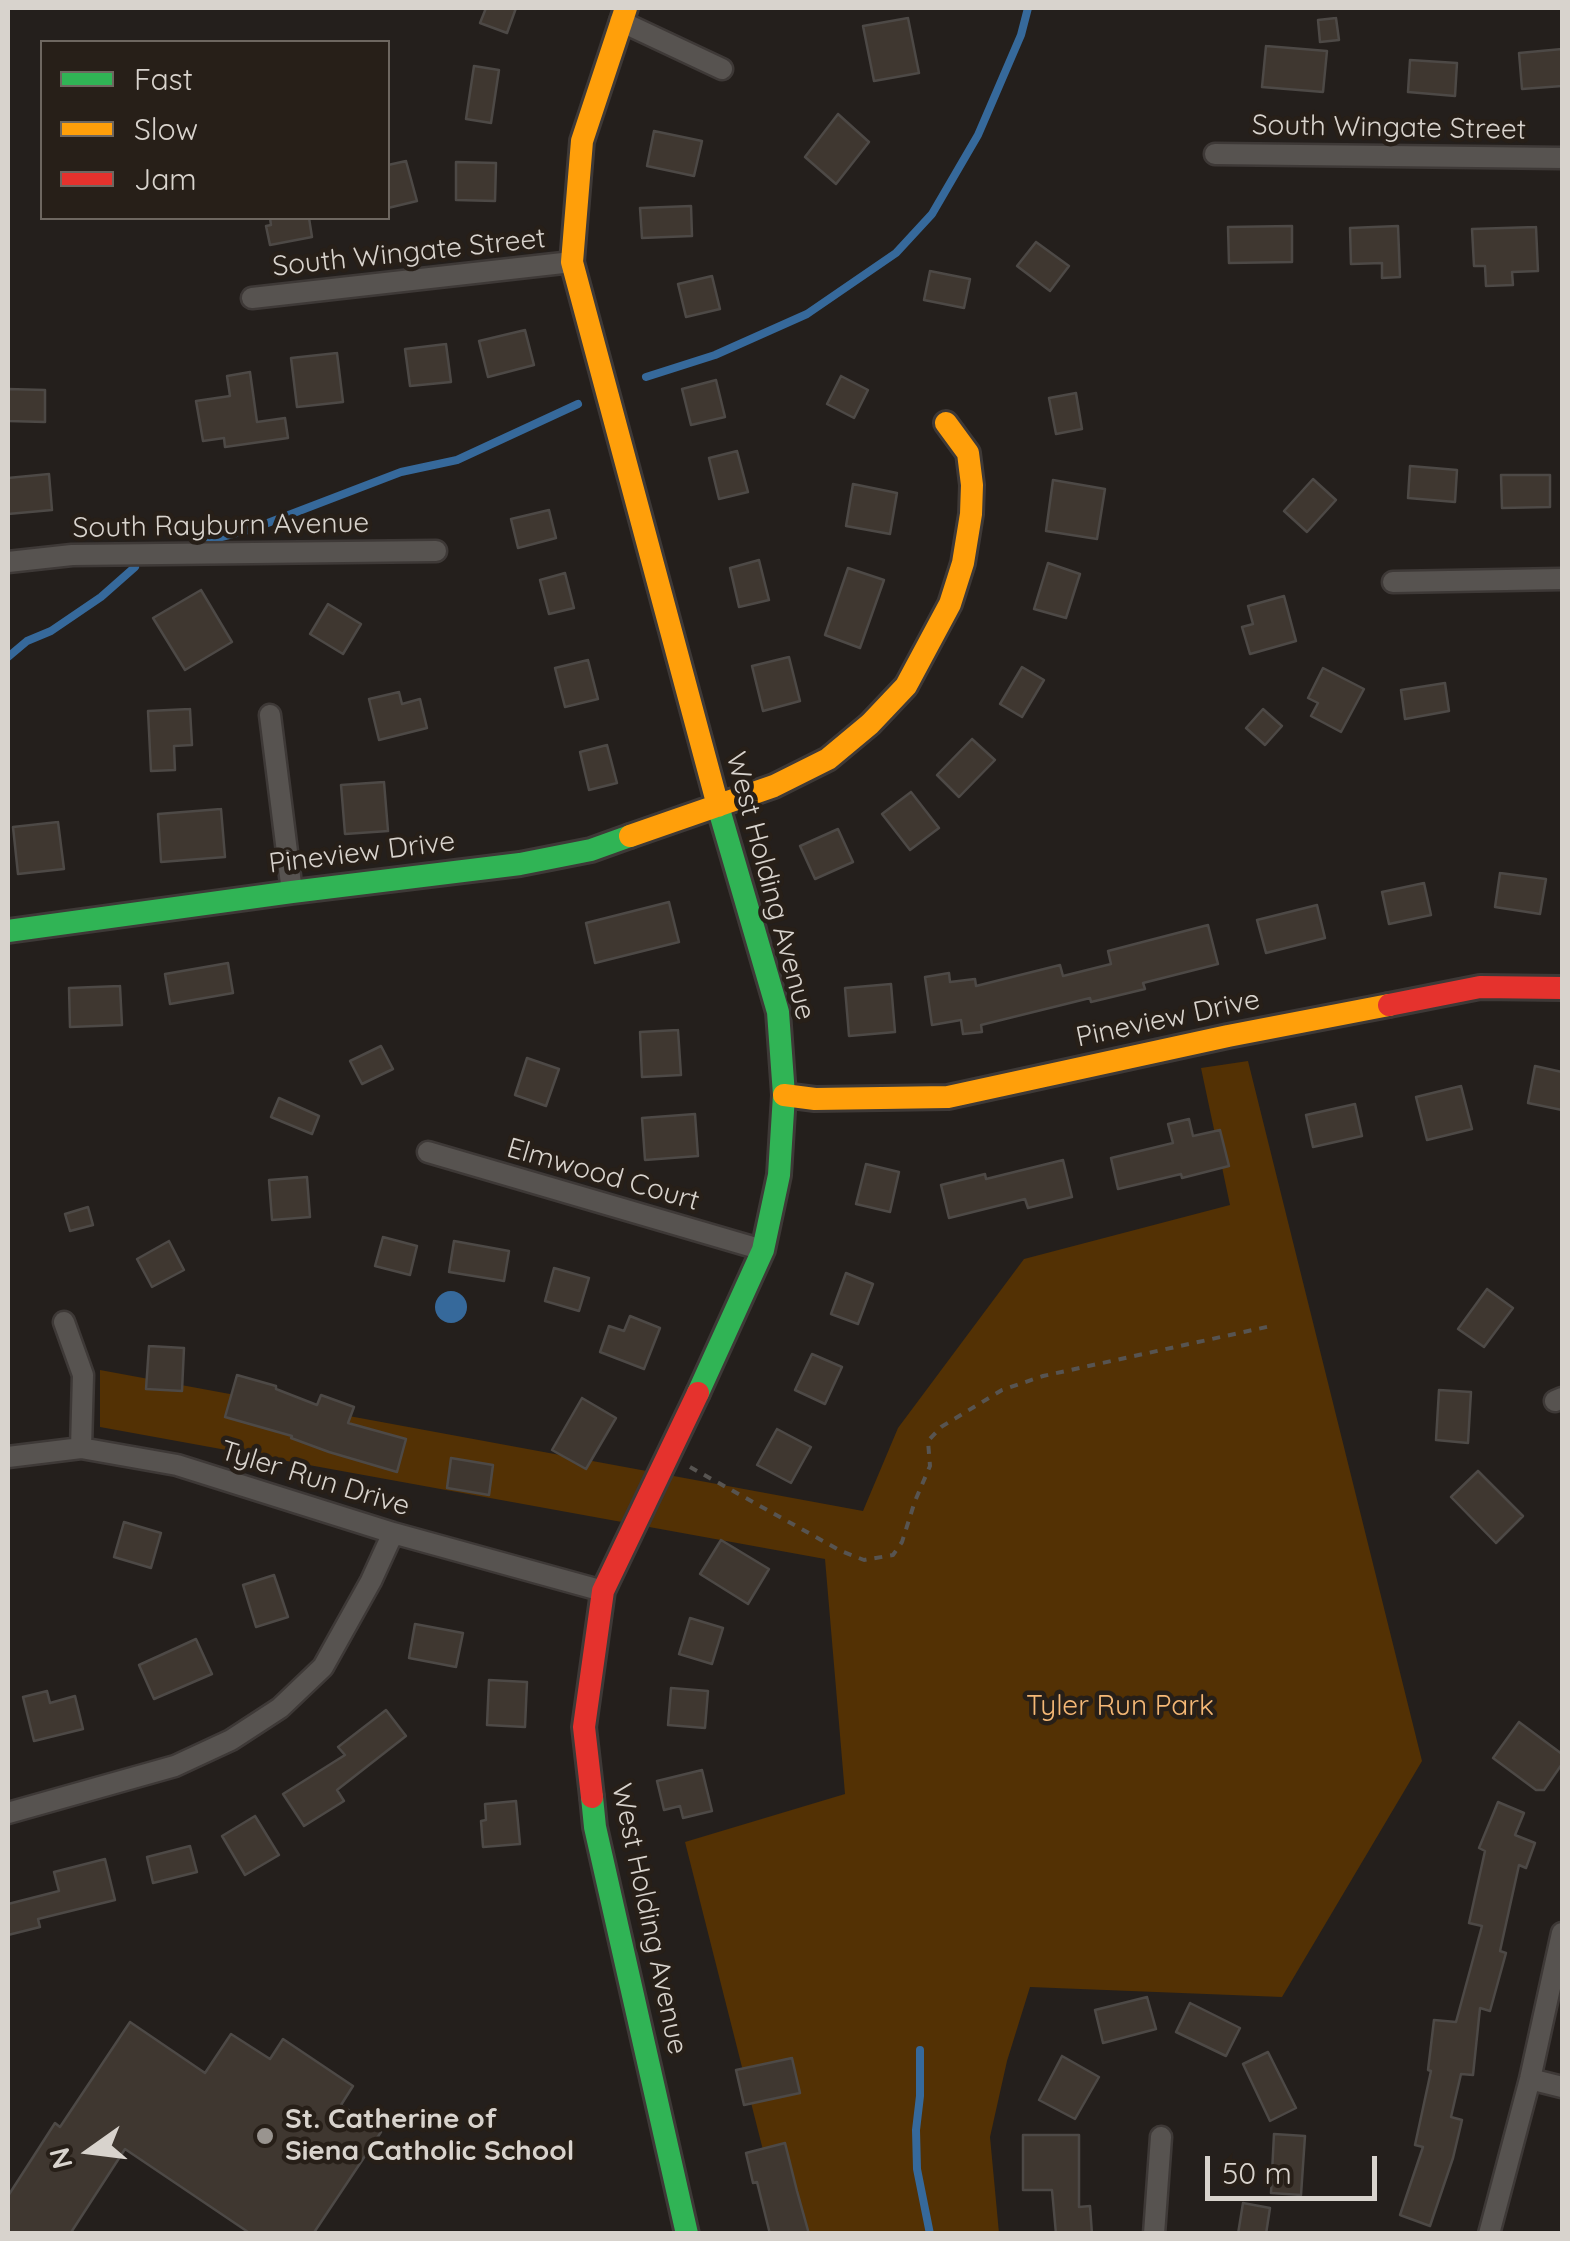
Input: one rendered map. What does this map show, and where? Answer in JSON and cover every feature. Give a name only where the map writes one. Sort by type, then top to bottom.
[{"type":"street","points":[[623,14],[722,68]]},
{"type":"street","name":"West Holding Avenue","points":[[623,14],[582,141],[572,262],[718,807],[778,1012],[784,1096],[779,1176],[763,1250],[603,1591],[584,1727],[594,1827],[686,2234]]},
{"type":"street","name":"South Wingate Street","points":[[1214,154],[1562,158]]},
{"type":"street","name":"South Wingate Street","points":[[252,298],[572,262]]},
{"type":"street","name":"Pineview Drive","points":[[8,931],[520,864],[591,850],[774,786],[828,759],[870,724],[906,686],[950,604],[962,563],[972,485],[968,453],[946,423]]},
{"type":"street","name":"South Rayburn Avenue","points":[[8,562],[72,555],[436,551]]},
{"type":"street","points":[[1393,582],[1562,579]]},
{"type":"street","points":[[270,714],[292,892]]},
{"type":"street","name":"Pineview Drive","points":[[784,1096],[948,1097],[1228,1036],[1480,987],[1562,988]]},
{"type":"street","name":"Elmwood Court","points":[[428,1152],[763,1250]]},
{"type":"street","points":[[64,1322],[83,1375],[81,1448]]},
{"type":"street","name":"Tyler Run Drive","points":[[8,1458],[81,1448],[177,1465],[393,1533],[603,1591]]},
{"type":"street","points":[[8,1813],[175,1766],[231,1740],[280,1708],[323,1667],[393,1533]]},
{"type":"street","points":[[1489,2234],[1530,2079],[1562,1933]]},
{"type":"street","points":[[1530,2079],[1562,2087]]},
{"type":"street","points":[[1154,2234],[1162,2137]]},
{"type":"path","points":[[668,1455],[840,1551],[864,1560],[893,1554],[902,1542],[930,1466],[928,1442],[941,1427],[1002,1390],[1043,1376],[1271,1326]]},
{"type":"green space","name":"Tyler Run Park","points":[[1248,1061],[1422,1761],[1282,1997],[1030,1987],[1007,2061],[990,2137],[999,2233],[784,2233],[685,1842],[845,1794],[825,1559],[100,1427],[100,1370],[863,1511],[898,1428],[1024,1259],[1230,1205],[1201,1068]]},
{"type":"water","points":[[451,1291],[462,1296],[467,1307],[462,1318],[451,1323],[440,1318],[435,1307],[440,1296]]},
{"type":"building","points":[[486,8],[516,8],[507,33],[480,23]]},
{"type":"building","points":[[908,18],[919,73],[874,81],[863,26]]},
{"type":"building","points":[[1336,18],[1339,40],[1320,42],[1318,20]]},
{"type":"building","points":[[1266,46],[1327,51],[1323,92],[1262,87]]},
{"type":"building","points":[[1562,49],[1562,86],[1522,89],[1519,53]]},
{"type":"building","points":[[1410,60],[1457,63],[1455,96],[1408,92]]},
{"type":"building","points":[[474,66],[499,70],[491,123],[466,119]]},
{"type":"building","points":[[838,114],[869,142],[836,184],[805,157]]},
{"type":"building","points":[[654,131],[702,141],[694,176],[647,166]]},
{"type":"building","points":[[406,161],[417,201],[390,208],[390,165]]},
{"type":"building","points":[[456,162],[496,163],[495,201],[456,200]]},
{"type":"building","points":[[691,206],[692,236],[642,238],[640,208]]},
{"type":"building","points":[[270,220],[309,220],[312,237],[270,245],[266,226],[271,225]]},
{"type":"building","points":[[1292,226],[1292,262],[1229,263],[1228,227]]},
{"type":"building","points":[[1398,226],[1400,277],[1382,278],[1382,263],[1351,264],[1350,228]]},
{"type":"building","points":[[1536,227],[1538,271],[1512,272],[1513,285],[1486,286],[1485,266],[1474,266],[1472,229]]},
{"type":"building","points":[[1036,242],[1069,266],[1050,291],[1017,266]]},
{"type":"building","points":[[930,271],[970,279],[964,308],[924,300]]},
{"type":"building","points":[[712,276],[720,309],[686,317],[678,284]]},
{"type":"building","points":[[525,330],[534,365],[488,377],[479,341]]},
{"type":"building","points":[[446,344],[451,382],[410,386],[405,349]]},
{"type":"building","points":[[337,353],[343,402],[297,407],[291,358]]},
{"type":"building","points":[[250,372],[257,422],[285,418],[288,438],[225,447],[224,438],[203,441],[196,401],[230,396],[227,376]]},
{"type":"building","points":[[841,376],[868,390],[854,418],[827,404]]},
{"type":"building","points":[[716,380],[725,417],[691,425],[682,389]]},
{"type":"building","points":[[8,389],[45,390],[45,422],[8,421]]},
{"type":"building","points":[[1076,393],[1082,429],[1056,434],[1049,398]]},
{"type":"building","points":[[737,451],[748,492],[719,499],[709,458]]},
{"type":"building","points":[[1410,466],[1457,470],[1455,502],[1408,498]]},
{"type":"building","points":[[49,474],[52,510],[8,514],[8,478]]},
{"type":"building","points":[[1501,475],[1550,475],[1550,507],[1502,508]]},
{"type":"building","points":[[1313,479],[1336,500],[1307,532],[1284,511]]},
{"type":"building","points":[[1053,480],[1105,489],[1097,539],[1046,531]]},
{"type":"building","points":[[853,484],[897,493],[890,534],[846,526]]},
{"type":"building","points":[[549,510],[556,538],[518,548],[511,519]]},
{"type":"building","points":[[759,560],[769,600],[739,607],[730,568]]},
{"type":"building","points":[[1048,563],[1080,574],[1066,618],[1034,609]]},
{"type":"building","points":[[848,568],[884,580],[860,648],[825,635]]},
{"type":"building","points":[[565,573],[574,608],[549,614],[540,580]]},
{"type":"building","points":[[201,590],[232,642],[185,670],[153,618]]},
{"type":"building","points":[[1284,596],[1296,641],[1250,654],[1242,627],[1253,624],[1248,606]]},
{"type":"building","points":[[328,604],[361,624],[343,654],[310,634]]},
{"type":"building","points":[[789,657],[800,701],[763,711],[752,666]]},
{"type":"building","points":[[588,660],[598,699],[565,707],[555,668]]},
{"type":"building","points":[[1022,667],[1044,680],[1022,717],[1000,704]]},
{"type":"building","points":[[1323,668],[1364,689],[1341,732],[1311,716],[1318,703],[1308,698]]},
{"type":"building","points":[[1445,683],[1449,711],[1405,719],[1401,690]]},
{"type":"building","points":[[399,692],[402,704],[420,699],[427,728],[379,740],[369,699]]},
{"type":"building","points":[[190,709],[192,745],[174,746],[175,770],[151,771],[148,711]]},
{"type":"building","points":[[1263,709],[1282,726],[1265,745],[1246,728]]},
{"type":"building","points":[[972,739],[995,760],[959,797],[937,775]]},
{"type":"building","points":[[607,745],[617,783],[589,790],[580,752]]},
{"type":"building","points":[[384,782],[388,831],[345,834],[341,785]]},
{"type":"building","points":[[911,792],[939,828],[910,850],[882,814]]},
{"type":"building","points":[[221,809],[225,857],[161,862],[158,814]]},
{"type":"building","points":[[58,822],[64,869],[18,874],[13,827]]},
{"type":"building","points":[[838,829],[853,862],[815,879],[800,846]]},
{"type":"building","points":[[1500,873],[1546,879],[1540,914],[1495,907]]},
{"type":"building","points":[[1424,883],[1431,915],[1389,924],[1382,892]]},
{"type":"building","points":[[669,902],[679,942],[595,963],[586,923]]},
{"type":"building","points":[[1317,905],[1325,938],[1266,953],[1257,920]]},
{"type":"building","points":[[1208,925],[1218,964],[1143,983],[1145,989],[1091,1002],[1090,998],[981,1025],[982,1032],[963,1034],[961,1020],[932,1025],[925,977],[949,973],[950,982],[975,979],[976,986],[1060,965],[1063,976],[1111,964],[1108,951]]},
{"type":"building","points":[[228,963],[233,993],[170,1004],[165,974]]},
{"type":"building","points":[[891,984],[895,1032],[849,1036],[845,988]]},
{"type":"building","points":[[120,986],[122,1025],[70,1027],[69,988]]},
{"type":"building","points":[[678,1030],[681,1075],[642,1077],[640,1032]]},
{"type":"building","points":[[381,1046],[393,1069],[362,1084],[350,1061]]},
{"type":"building","points":[[527,1058],[559,1069],[546,1106],[515,1095]]},
{"type":"building","points":[[1535,1066],[1562,1072],[1562,1110],[1528,1103]]},
{"type":"building","points":[[1461,1086],[1472,1129],[1427,1140],[1416,1097]]},
{"type":"building","points":[[279,1098],[319,1116],[312,1134],[271,1117]]},
{"type":"building","points":[[1355,1104],[1362,1136],[1313,1147],[1306,1115]]},
{"type":"building","points":[[695,1114],[698,1156],[645,1160],[642,1118]]},
{"type":"building","points":[[1189,1119],[1193,1136],[1220,1130],[1229,1166],[1118,1189],[1111,1158],[1173,1143],[1168,1124]]},
{"type":"building","points":[[1063,1160],[1072,1197],[1028,1208],[1025,1199],[949,1218],[941,1185],[985,1174],[986,1179]]},
{"type":"building","points":[[866,1164],[899,1172],[890,1212],[856,1204]]},
{"type":"building","points":[[307,1177],[310,1217],[272,1220],[269,1180]]},
{"type":"building","points":[[88,1207],[93,1225],[70,1231],[65,1214]]},
{"type":"building","points":[[383,1237],[417,1246],[410,1275],[375,1266]]},
{"type":"building","points":[[169,1241],[184,1270],[152,1287],[137,1259]]},
{"type":"building","points":[[454,1241],[509,1251],[504,1281],[449,1272]]},
{"type":"building","points":[[554,1268],[589,1278],[579,1311],[545,1301]]},
{"type":"building","points":[[846,1273],[873,1284],[858,1324],[831,1314]]},
{"type":"building","points":[[1487,1289],[1513,1308],[1484,1347],[1458,1329]]},
{"type":"building","points":[[630,1316],[660,1328],[644,1369],[600,1352],[609,1326],[624,1331]]},
{"type":"building","points":[[149,1346],[184,1348],[182,1391],[146,1389]]},
{"type":"building","points":[[812,1354],[842,1367],[825,1404],[795,1390]]},
{"type":"building","points":[[237,1375],[276,1386],[317,1405],[321,1395],[354,1407],[348,1423],[406,1439],[397,1472],[225,1417]]},
{"type":"building","points":[[1439,1390],[1471,1392],[1468,1443],[1436,1440]]},
{"type":"building","points":[[582,1398],[616,1418],[586,1469],[552,1450]]},
{"type":"building","points":[[777,1429],[811,1447],[791,1483],[757,1465]]},
{"type":"building","points":[[451,1458],[493,1465],[489,1495],[447,1488]]},
{"type":"building","points":[[1478,1471],[1523,1516],[1496,1543],[1451,1497]]},
{"type":"building","points":[[124,1522],[161,1533],[151,1568],[114,1557]]},
{"type":"building","points":[[721,1540],[769,1569],[748,1604],[700,1574]]},
{"type":"building","points":[[274,1575],[288,1617],[256,1627],[243,1585]]},
{"type":"building","points":[[690,1618],[723,1628],[712,1664],[679,1654]]},
{"type":"building","points":[[415,1624],[463,1633],[456,1667],[409,1658]]},
{"type":"building","points":[[196,1639],[212,1674],[154,1699],[139,1665]]},
{"type":"building","points":[[489,1680],[527,1682],[525,1727],[487,1725]]},
{"type":"building","points":[[671,1688],[708,1691],[705,1728],[668,1725]]},
{"type":"building","points":[[47,1691],[50,1703],[75,1696],[83,1729],[34,1741],[23,1697]]},
{"type":"building","points":[[386,1710],[406,1736],[337,1790],[344,1801],[304,1826],[283,1794],[345,1755],[338,1747]]},
{"type":"building","points":[[1519,1722],[1562,1754],[1562,1764],[1544,1790],[1536,1790],[1493,1758]]},
{"type":"building","points":[[702,1770],[712,1811],[683,1818],[680,1806],[664,1810],[657,1781]]},
{"type":"building","points":[[516,1801],[520,1844],[483,1847],[481,1821],[486,1820],[485,1804]]},
{"type":"building","points":[[1498,1802],[1524,1813],[1515,1835],[1535,1843],[1526,1868],[1519,1865],[1500,1951],[1506,1953],[1490,2011],[1480,2008],[1473,2075],[1461,2074],[1451,2117],[1462,2120],[1430,2226],[1400,2215],[1423,2147],[1415,2145],[1431,2071],[1428,2070],[1434,2020],[1456,2022],[1482,1926],[1469,1923],[1485,1851],[1479,1848]]},
{"type":"building","points":[[255,1816],[279,1855],[245,1875],[222,1836]]},
{"type":"building","points":[[190,1846],[197,1872],[153,1883],[147,1857]]},
{"type":"building","points":[[105,1859],[115,1900],[38,1919],[40,1927],[8,1935],[8,1904],[59,1891],[54,1872]]},
{"type":"building","points":[[1147,1997],[1156,2029],[1103,2043],[1095,2010]]},
{"type":"building","points":[[1190,2003],[1240,2028],[1226,2056],[1176,2032]]},
{"type":"building","points":[[130,2022],[205,2073],[231,2034],[270,2059],[283,2039],[353,2086],[341,2105],[381,2132],[313,2234],[251,2234],[125,2149],[70,2234],[8,2234],[8,2196],[55,2123],[60,2127]]},
{"type":"building","points":[[1268,2052],[1296,2108],[1270,2121],[1243,2064]]},
{"type":"building","points":[[1062,2056],[1099,2077],[1075,2119],[1039,2100]]},
{"type":"building","points":[[792,2058],[800,2093],[744,2105],[736,2070]]},
{"type":"building","points":[[1274,2134],[1305,2136],[1301,2195],[1271,2193]]},
{"type":"building","points":[[1023,2135],[1079,2135],[1079,2207],[1090,2206],[1092,2234],[1056,2234],[1052,2190],[1023,2190]]},
{"type":"building","points":[[785,2143],[809,2234],[770,2234],[757,2182],[753,2183],[746,2153]]},
{"type":"building","points":[[1243,2203],[1270,2208],[1266,2234],[1238,2234]]},
{"type":"waterway","points":[[646,377],[715,355],[807,314],[896,253],[932,214],[978,135],[1021,35],[1028,8]]},
{"type":"waterway","points":[[189,546],[252,529],[401,472],[457,460],[578,404]]},
{"type":"waterway","points":[[8,657],[27,641],[51,631],[101,597],[135,567]]},
{"type":"waterway","points":[[920,2050],[917,2169],[930,2234]]},
{"type":"traffic: fast","points":[[698,1393],[763,1250],[779,1175],[784,1095],[778,1012],[718,806]]},
{"type":"traffic: fast","points":[[8,931],[520,864],[591,850],[630,836]]},
{"type":"traffic: fast","points":[[592,1797],[595,1827],[687,2234]]},
{"type":"traffic: slow","points":[[626,8],[582,141],[572,262],[718,806]]},
{"type":"traffic: slow","points":[[630,836],[774,786],[828,759],[870,724],[906,686],[950,604],[963,563],[971,514],[968,453],[946,423]]},
{"type":"traffic: slow","points":[[784,1095],[815,1099],[948,1097],[1389,1005]]},
{"type":"traffic: jam","points":[[1389,1005],[1480,987],[1562,988]]},
{"type":"traffic: jam","points":[[592,1797],[584,1727],[603,1591],[698,1393]]},
{"type":"place","name":"St. Catherine of Siena Catholic School","points":[[265,2136]]}]
